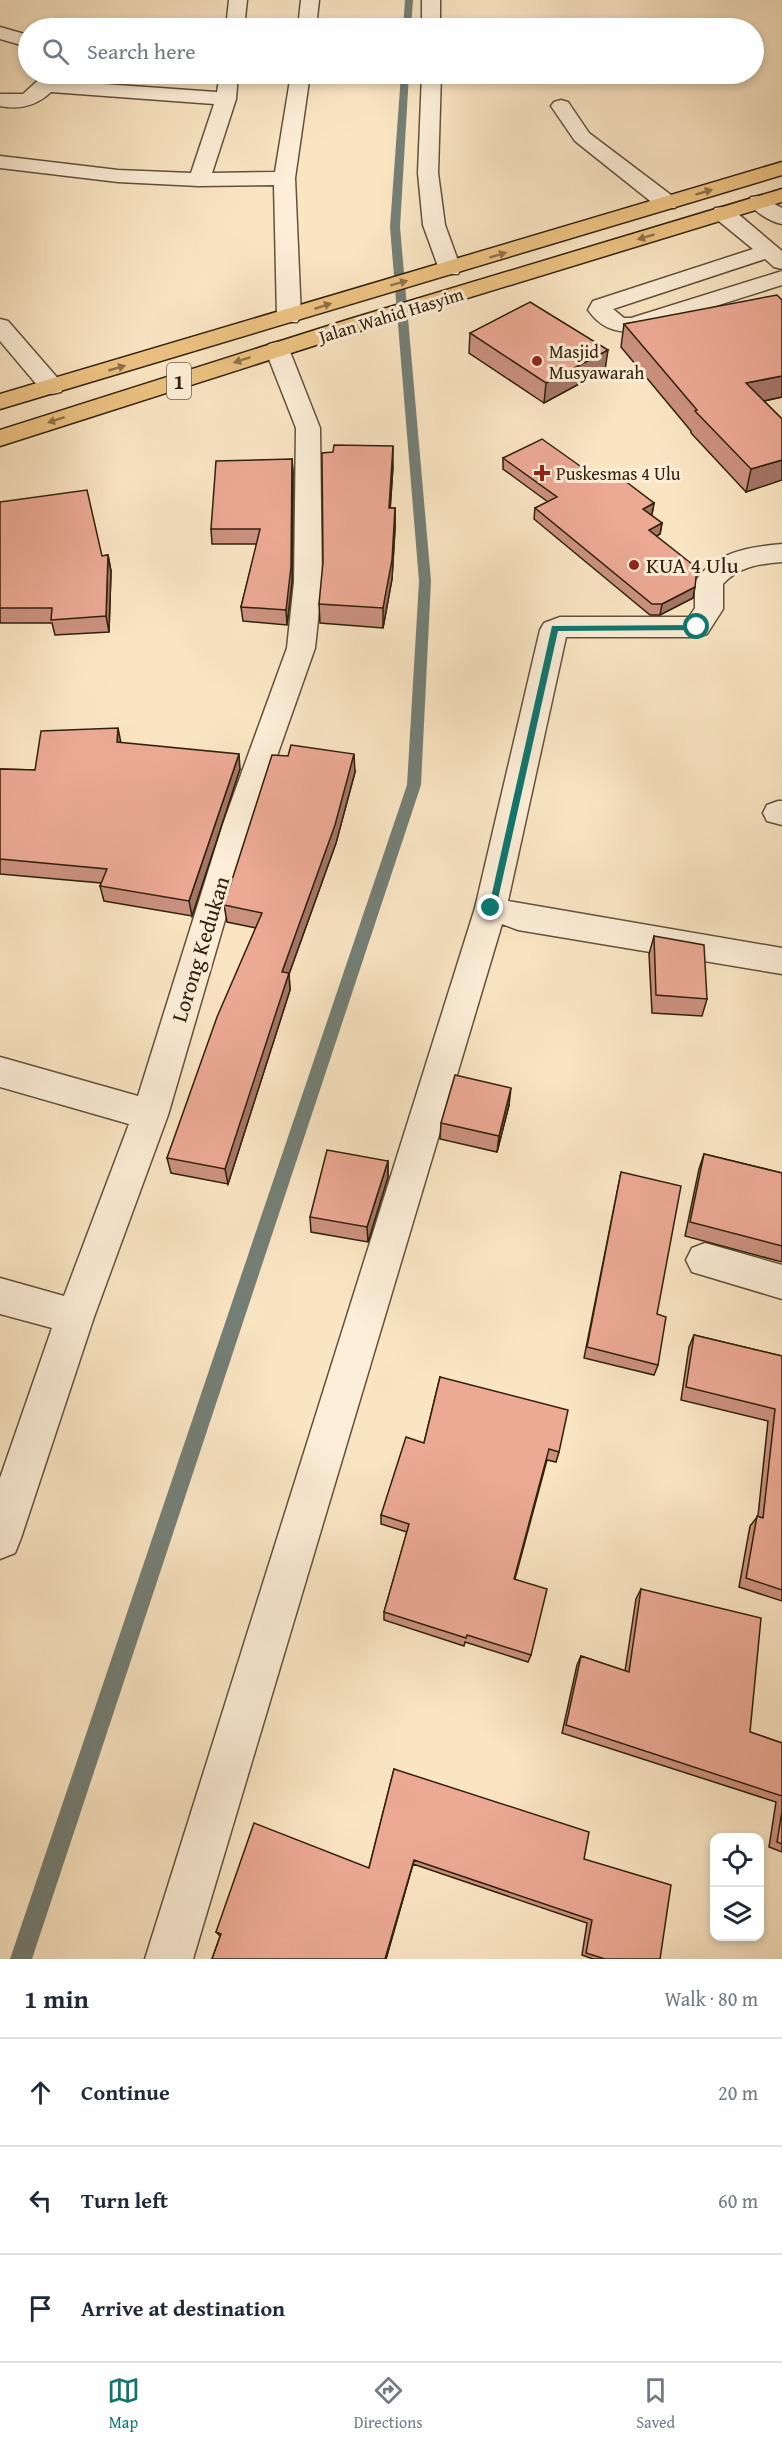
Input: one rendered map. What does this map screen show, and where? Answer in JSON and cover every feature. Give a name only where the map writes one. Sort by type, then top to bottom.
[{"type":"highway","name":"Jalan Wahid Hasyim","points":[[0,402],[782,168]]},
{"type":"highway","name":"Jalan Wahid Hasyim","points":[[0,438],[277,349],[782,195]]},
{"type":"street","points":[[236,18],[238,0]]},
{"type":"street","points":[[308,18],[310,0]]},
{"type":"street","points":[[431,0],[431,18]]},
{"type":"street","points":[[0,33],[18,38]]},
{"type":"street","points":[[0,100],[29,101],[46,84]]},
{"type":"street","points":[[87,84],[226,99]]},
{"type":"street","points":[[199,180],[226,99],[228,84]]},
{"type":"street","points":[[289,317],[284,178],[299,84]]},
{"type":"street","points":[[431,84],[428,173],[434,225],[446,270]]},
{"type":"street","points":[[561,106],[582,138],[667,203]]},
{"type":"street","points":[[0,162],[118,176],[199,180],[284,178]]},
{"type":"street","points":[[759,202],[782,218]]},
{"type":"street","points":[[723,213],[775,257]]},
{"type":"street","points":[[775,257],[601,306],[600,310],[618,325],[633,325],[782,278]]},
{"type":"street","points":[[0,326],[52,387]]},
{"type":"street","name":"Lorong Kedukan","points":[[0,1538],[75,1317],[150,1115],[238,824],[301,648],[308,582],[306,506],[308,428],[277,349]]},
{"type":"street","points":[[169,1959],[491,908],[555,628],[697,627],[709,609],[709,582],[723,565],[759,555],[782,553]]},
{"type":"street","points":[[491,908],[518,917],[782,961]]},
{"type":"street","points":[[0,1072],[150,1115]]},
{"type":"street","points":[[705,1260],[782,1282]]},
{"type":"street","points":[[0,1296],[75,1317]]},
{"type":"building","points":[[777,295],[782,300],[782,376],[746,383],[782,419],[782,460],[751,469],[695,411],[697,410],[624,324]]},
{"type":"building","points":[[530,302],[608,350],[546,383],[470,333]]},
{"type":"building","name":"KUA 4 Ulu","points":[[542,439],[597,478],[612,471],[654,503],[643,509],[662,523],[649,530],[697,568],[695,587],[662,604],[652,604],[535,508],[557,497],[503,458]]},
{"type":"building","points":[[334,445],[393,446],[389,508],[395,508],[392,560],[383,608],[319,604],[323,562],[322,453],[333,452]]},
{"type":"building","points":[[292,459],[291,567],[286,610],[241,607],[260,529],[211,529],[216,461]]},
{"type":"building","points":[[87,490],[102,556],[108,555],[106,616],[51,620],[52,608],[0,608],[0,502]]},
{"type":"building","points":[[118,728],[117,742],[239,754],[189,901],[100,886],[107,869],[0,859],[0,769],[35,770],[41,731]]},
{"type":"building","points":[[291,745],[354,754],[335,825],[282,972],[289,973],[225,1169],[167,1158],[217,1017],[262,913],[224,905],[272,755],[288,756]]},
{"type":"building","points":[[654,936],[704,945],[707,999],[656,995]]},
{"type":"building","points":[[455,1075],[511,1088],[499,1136],[441,1123]]},
{"type":"building","points":[[327,1150],[388,1161],[367,1227],[310,1217]]},
{"type":"building","points":[[704,1154],[782,1173],[782,1246],[690,1222]]},
{"type":"building","points":[[621,1172],[681,1186],[657,1314],[666,1317],[658,1365],[587,1347]]},
{"type":"building","points":[[694,1335],[782,1356],[782,1590],[746,1578],[757,1516],[763,1518],[775,1409],[686,1387]]},
{"type":"building","points":[[440,1377],[568,1410],[559,1452],[549,1449],[514,1579],[547,1589],[531,1655],[467,1635],[466,1638],[384,1612],[409,1524],[381,1515],[406,1437],[424,1443]]},
{"type":"building","points":[[641,1589],[761,1618],[750,1732],[782,1743],[782,1796],[566,1725],[581,1656],[629,1672]]},
{"type":"building","points":[[394,1769],[589,1832],[584,1859],[671,1885],[660,1959],[605,1959],[586,1953],[592,1920],[414,1860],[385,1959],[212,1959],[221,1934],[216,1932],[254,1823],[369,1868]]},
{"type":"building","points":[[782,1811],[782,1844],[777,1842]]},
{"type":"waterway","points":[[408,18],[409,0]]},
{"type":"waterway","points":[[21,1959],[414,785],[425,581],[395,227],[404,84]]},
{"type":"place","name":"Masjid Musyawarah","points":[[537,361]]},
{"type":"place","name":"Puskesmas 4 Ulu","points":[[542,473]]},
{"type":"place","name":"KUA 4 Ulu","points":[[634,565]]},
{"type":"route","points":[[491,908],[555,628],[697,627]]}]
